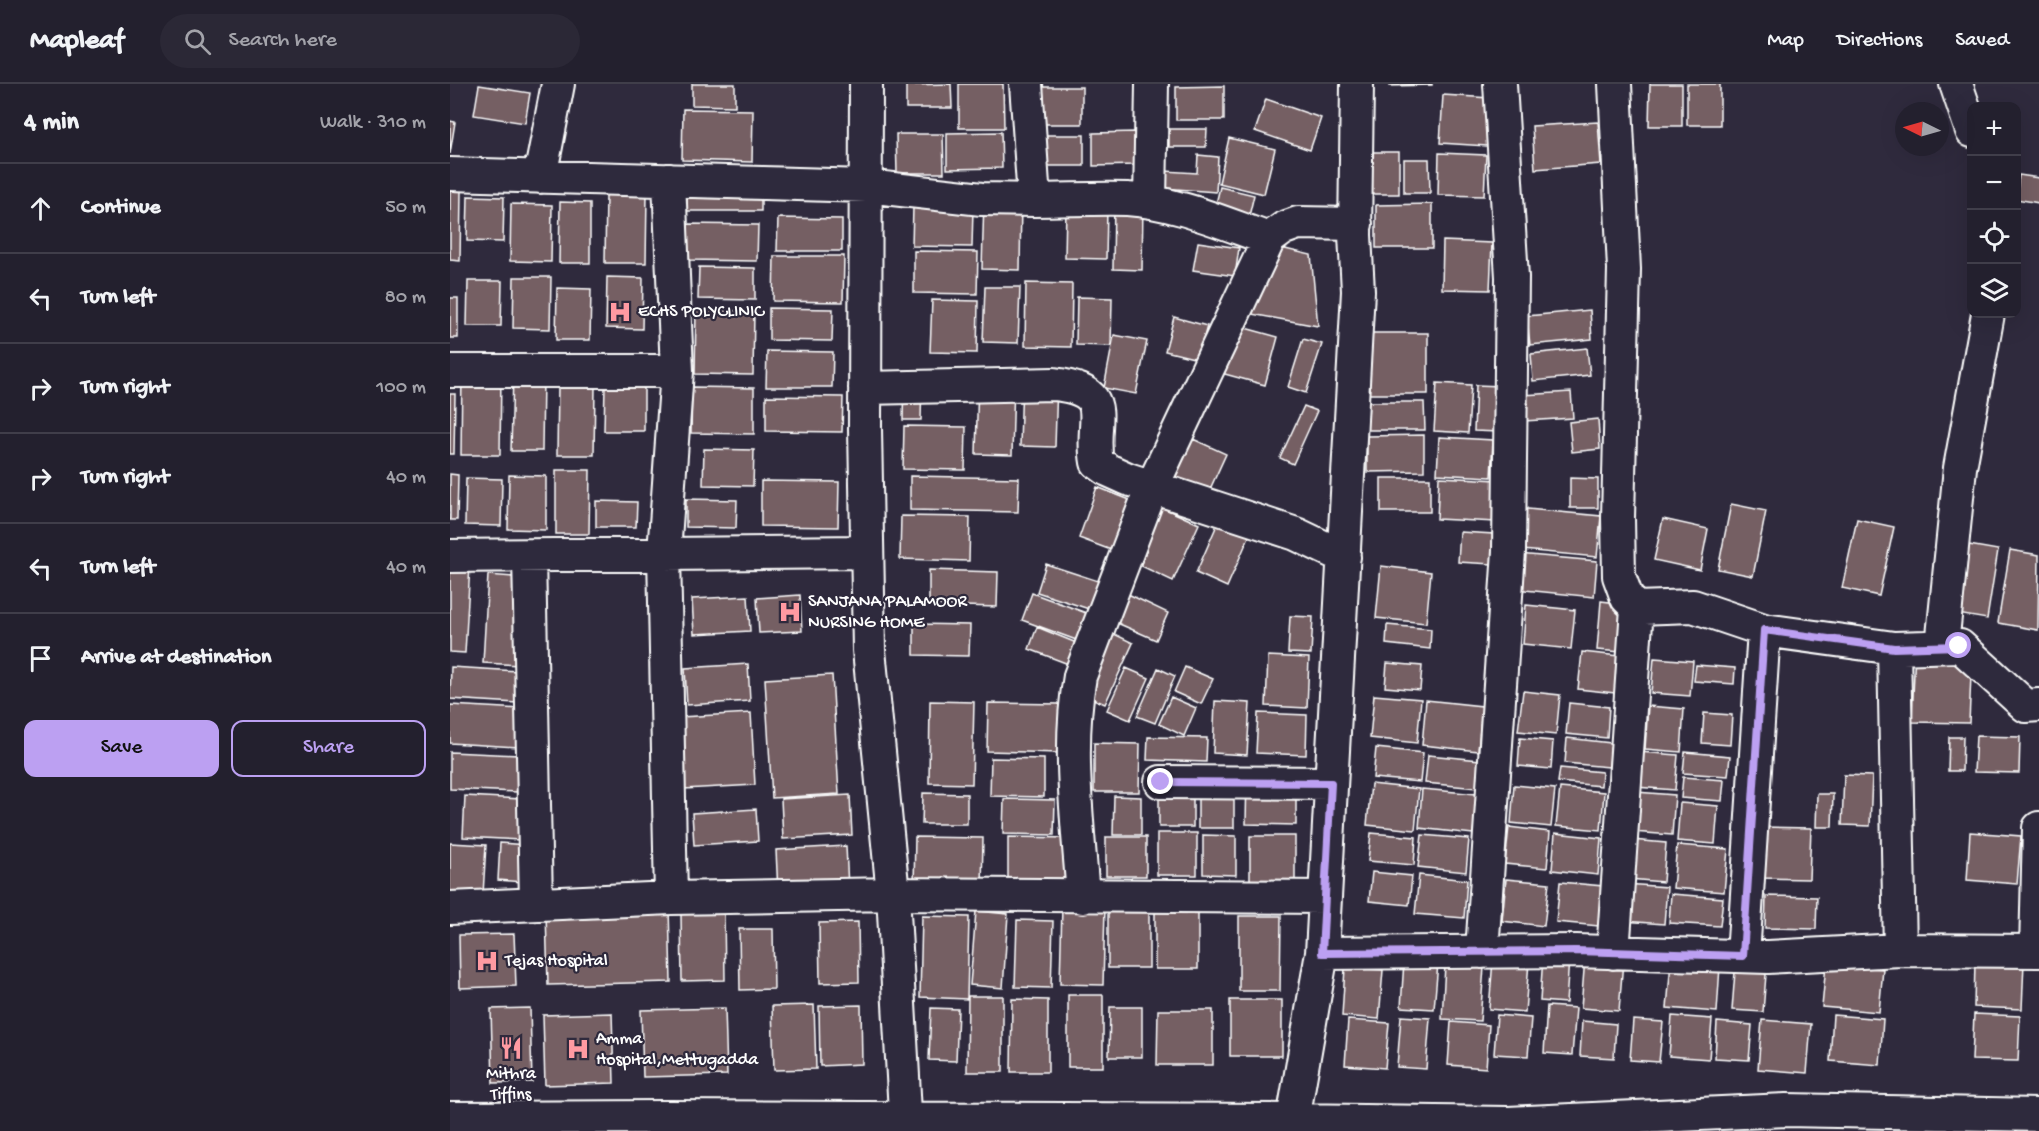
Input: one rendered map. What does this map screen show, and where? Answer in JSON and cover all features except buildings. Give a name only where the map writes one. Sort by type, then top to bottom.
[{"type":"street","points":[[540,177],[558,84]]},
{"type":"street","points":[[866,84],[865,388],[869,650],[893,894],[906,1124]]},
{"type":"street","points":[[1026,84],[1034,200]]},
{"type":"street","points":[[1150,202],[1152,84]]},
{"type":"street","points":[[1291,1125],[1322,953],[1358,291],[1357,84]]},
{"type":"street","points":[[1482,952],[1509,551],[1512,277],[1500,84]]},
{"type":"street","points":[[1615,84],[1624,269],[1618,506],[1619,576],[1627,598],[1637,608],[1693,606],[1764,630],[1894,648],[1959,646],[2026,706],[2039,705]]},
{"type":"street","points":[[1956,84],[1967,118]]},
{"type":"street","points":[[450,174],[866,186],[982,199],[1127,199],[1199,214],[1269,239]]},
{"type":"street","points":[[669,180],[677,371],[664,553],[671,898]]},
{"type":"street","points":[[1083,897],[1074,775],[1074,708],[1080,676],[1152,487],[1269,239],[1284,228],[1298,222],[1356,224]]},
{"type":"street","points":[[1942,646],[1960,468],[1987,318]]},
{"type":"street","points":[[450,371],[677,371]]},
{"type":"street","points":[[865,388],[1054,384],[1073,386],[1089,393],[1096,405],[1095,451],[1097,462],[1108,470],[1152,487],[1296,534],[1344,557]]},
{"type":"street","points":[[450,556],[867,552]]},
{"type":"street","points":[[529,556],[537,903]]},
{"type":"street","points":[[1613,953],[1637,608]]},
{"type":"street","points":[[1743,956],[1764,630]]},
{"type":"street","points":[[1894,648],[1900,950]]},
{"type":"street","points":[[1161,782],[1331,783]]},
{"type":"street","points":[[1322,953],[1613,953],[1768,957],[1900,950],[2038,951],[2039,828]]},
{"type":"street","points":[[450,908],[671,898],[893,894],[1324,897]]},
{"type":"street","points":[[450,1118],[482,1124],[1508,1127],[1786,1110],[2039,1114]]},
{"type":"place","name":"ECHS POLYCLINIC","points":[[620,312]]},
{"type":"place","name":"SANJANA PALAMOOR NURSING HOME","points":[[790,612]]},
{"type":"place","name":"Tejas Hospital","points":[[487,961]]},
{"type":"place","name":"Mithra Tiffins","points":[[511,1048]]},
{"type":"place","name":"Amma Hospital,Mettugadda","points":[[578,1049]]},
{"type":"route","points":[[1161,782],[1331,783],[1322,953],[1576,951],[1743,956],[1764,630],[1894,648],[1959,646]]}]
